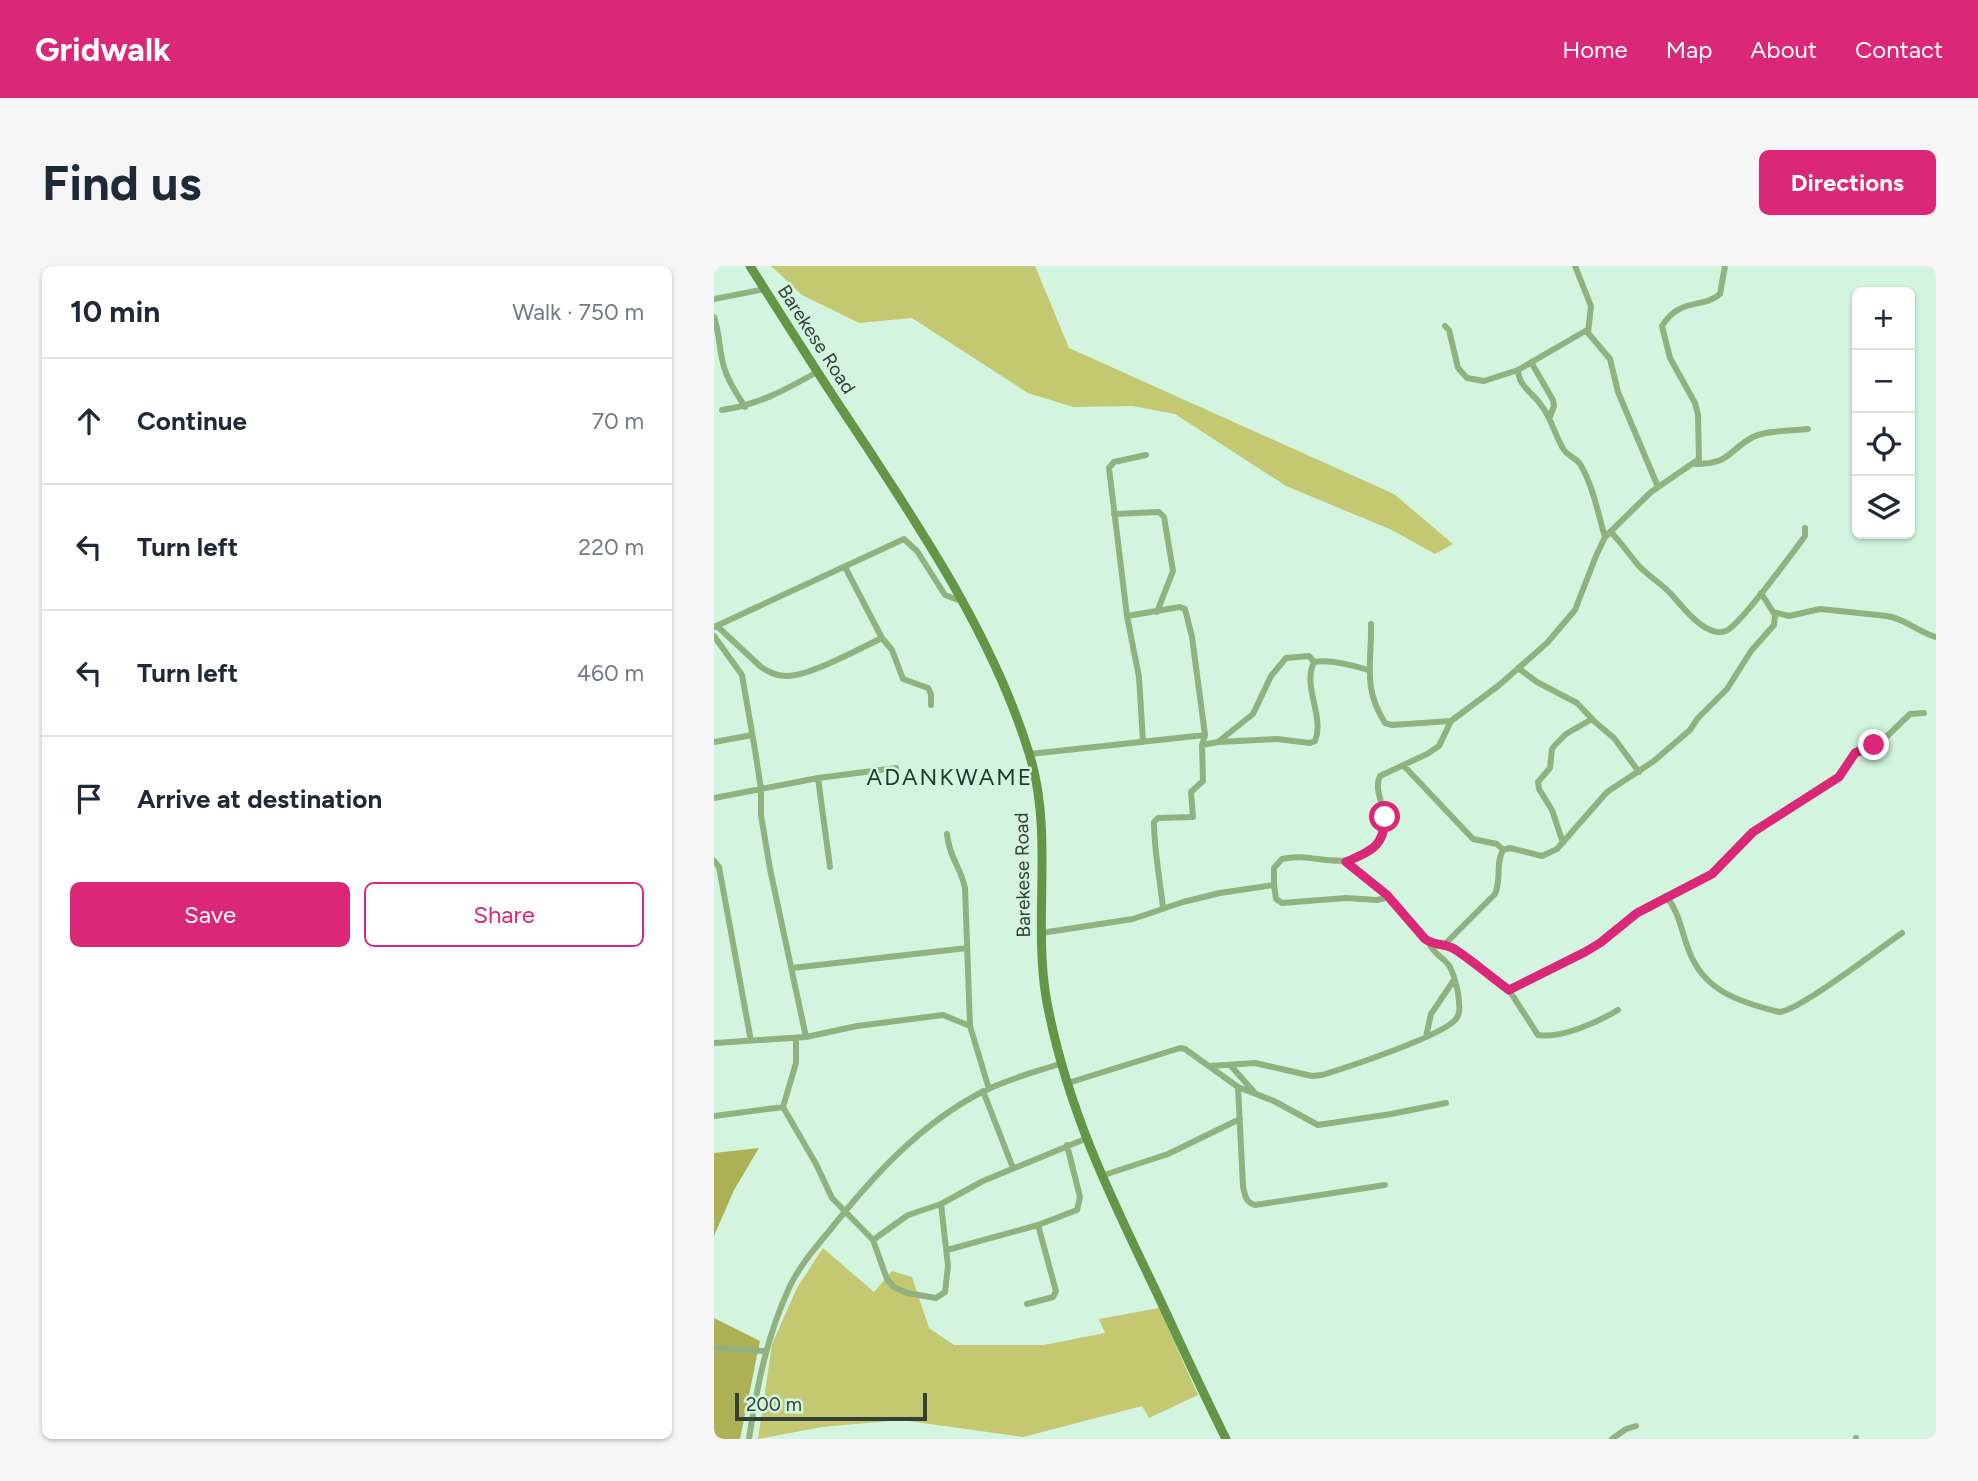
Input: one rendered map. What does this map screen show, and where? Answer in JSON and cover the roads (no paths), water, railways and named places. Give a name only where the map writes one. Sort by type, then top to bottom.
[{"type":"main road","name":"Barekese Road","points":[[750,266],[914,520],[961,601],[992,662],[1030,754],[1040,817],[1041,933],[1046,993],[1062,1063],[1086,1139],[1101,1176],[1226,1439]]},
{"type":"street","points":[[1575,266],[1591,306],[1587,330],[1591,339],[1610,359],[1618,392],[1658,487]]},
{"type":"street","points":[[1695,464],[1699,457],[1698,415],[1691,394],[1670,358],[1662,326],[1670,316],[1688,304],[1712,300],[1720,294],[1724,266]]},
{"type":"street","points":[[714,299],[765,289]]},
{"type":"street","points":[[714,317],[721,340],[723,364],[730,383],[745,407]]},
{"type":"street","points":[[1445,326],[1449,330],[1458,368],[1467,379],[1484,381],[1518,370],[1587,330]]},
{"type":"street","points":[[1531,362],[1553,400],[1550,417]]},
{"type":"street","points":[[1518,370],[1519,381],[1540,402],[1550,417],[1565,453],[1579,462],[1608,535],[1622,542],[1638,565],[1671,593],[1682,607],[1714,632],[1726,631],[1735,624],[1778,574],[1805,536],[1805,528]]},
{"type":"street","points":[[722,410],[745,407],[771,398],[817,372]]},
{"type":"street","points":[[1389,897],[1377,900],[1346,898],[1282,903],[1276,899],[1274,868],[1282,859],[1346,862],[1366,853],[1382,839],[1385,817],[1378,780],[1384,773],[1404,766],[1439,746],[1451,721],[1547,643],[1576,610],[1595,556],[1608,535],[1658,487],[1695,464],[1726,458],[1756,436],[1808,429]]},
{"type":"street","points":[[1143,742],[1139,677],[1127,616],[1110,465],[1146,455]]},
{"type":"street","points":[[1114,514],[1158,512],[1164,517],[1173,571],[1157,612]]},
{"type":"street","points":[[882,638],[831,663],[784,676],[768,672],[761,667],[715,626],[904,539],[917,551],[945,595],[961,601]]},
{"type":"street","points":[[845,567],[882,638],[892,650],[902,679],[928,688],[931,705]]},
{"type":"street","points":[[1445,944],[1494,894],[1499,884],[1500,856],[1503,850],[1510,848],[1542,856],[1557,849],[1607,792],[1654,761],[1690,730],[1727,688],[1751,651],[1774,625],[1773,612],[1760,593]]},
{"type":"street","points":[[1127,616],[1180,607],[1185,609],[1192,637],[1205,735],[1202,745],[1203,781],[1192,790],[1193,817],[1158,818],[1154,822],[1154,846],[1163,908]]},
{"type":"street","points":[[1773,612],[1789,616],[1820,609],[1887,616],[1898,618],[1922,633],[1936,636]]},
{"type":"street","points":[[1371,624],[1372,646],[1368,670],[1372,695],[1385,723],[1392,725],[1451,721]]},
{"type":"street","points":[[714,636],[742,675],[761,789],[761,815],[770,869],[806,1037]]},
{"type":"street","points":[[1218,742],[1253,715],[1261,694],[1283,659],[1309,656],[1314,662]]},
{"type":"street","points":[[1202,745],[1277,739],[1310,743],[1315,741],[1317,732],[1311,675],[1314,662]]},
{"type":"street","points":[[1314,662],[1368,670]]},
{"type":"street","points":[[1518,668],[1537,682],[1577,703],[1614,738],[1639,772]]},
{"type":"street","points":[[1509,990],[1600,943],[1637,913],[1712,874],[1753,832],[1839,777],[1855,753],[1880,742],[1910,714],[1924,713]]},
{"type":"street","points":[[1563,843],[1552,810],[1539,789],[1538,782],[1550,768],[1552,749],[1556,744],[1566,734],[1592,719]]},
{"type":"street","points":[[714,742],[752,735]]},
{"type":"street","points":[[1030,754],[1205,735]]},
{"type":"street","points":[[1404,766],[1472,839],[1497,844],[1503,850]]},
{"type":"street","points":[[714,798],[818,778],[896,768]]},
{"type":"street","points":[[818,778],[830,867]]},
{"type":"street","points":[[947,834],[952,859],[964,880],[970,1026],[986,1090],[1013,1168]]},
{"type":"street","points":[[714,862],[719,867],[729,912],[751,1041]]},
{"type":"street","points":[[1209,1066],[1255,1063],[1312,1076],[1322,1075],[1426,1037],[1455,1020],[1460,1012],[1460,1001],[1450,967],[1411,926],[1389,897],[1346,862]]},
{"type":"street","points":[[1041,933],[1133,919],[1220,893],[1274,885]]},
{"type":"street","points":[[1666,896],[1680,918],[1689,950],[1706,981],[1725,993],[1779,1012],[1787,1012],[1902,933]]},
{"type":"street","points":[[1429,943],[1445,944],[1509,990],[1538,1035],[1550,1035],[1585,1026],[1618,1010]]},
{"type":"street","points":[[792,968],[967,948]]},
{"type":"street","points":[[1426,1037],[1431,1014],[1454,980]]},
{"type":"street","points":[[714,1043],[806,1037],[857,1026],[943,1014],[970,1026]]},
{"type":"street","points":[[796,1038],[796,1063],[783,1107],[832,1198],[873,1240],[887,1279],[894,1287],[907,1293],[936,1298],[941,1296],[946,1288],[947,1250],[941,1204]]},
{"type":"street","points":[[1068,1083],[1180,1048],[1238,1087],[1292,1110],[1310,1122],[1327,1125],[1446,1102]]},
{"type":"street","points":[[749,1439],[765,1351],[791,1284],[845,1211],[878,1173],[914,1138],[951,1110],[986,1090],[1062,1063]]},
{"type":"street","points":[[1231,1066],[1255,1093]]},
{"type":"street","points":[[1238,1087],[1243,1186],[1246,1199],[1250,1203],[1255,1205],[1385,1185]]},
{"type":"street","points":[[714,1116],[783,1107]]},
{"type":"street","points":[[1101,1176],[1168,1154],[1240,1119]]},
{"type":"street","points":[[873,1240],[908,1215],[941,1204],[983,1181],[1067,1144],[1086,1139]]},
{"type":"street","points":[[947,1250],[1038,1225],[1077,1210],[1080,1198],[1067,1144]]},
{"type":"street","points":[[1027,1304],[1053,1297],[1056,1291],[1038,1225]]},
{"type":"street","points":[[714,1348],[765,1351]]},
{"type":"street","points":[[1612,1439],[1626,1429],[1636,1426]]},
{"type":"district","name":"ADANKWAME","points":[[950,777]]}]
